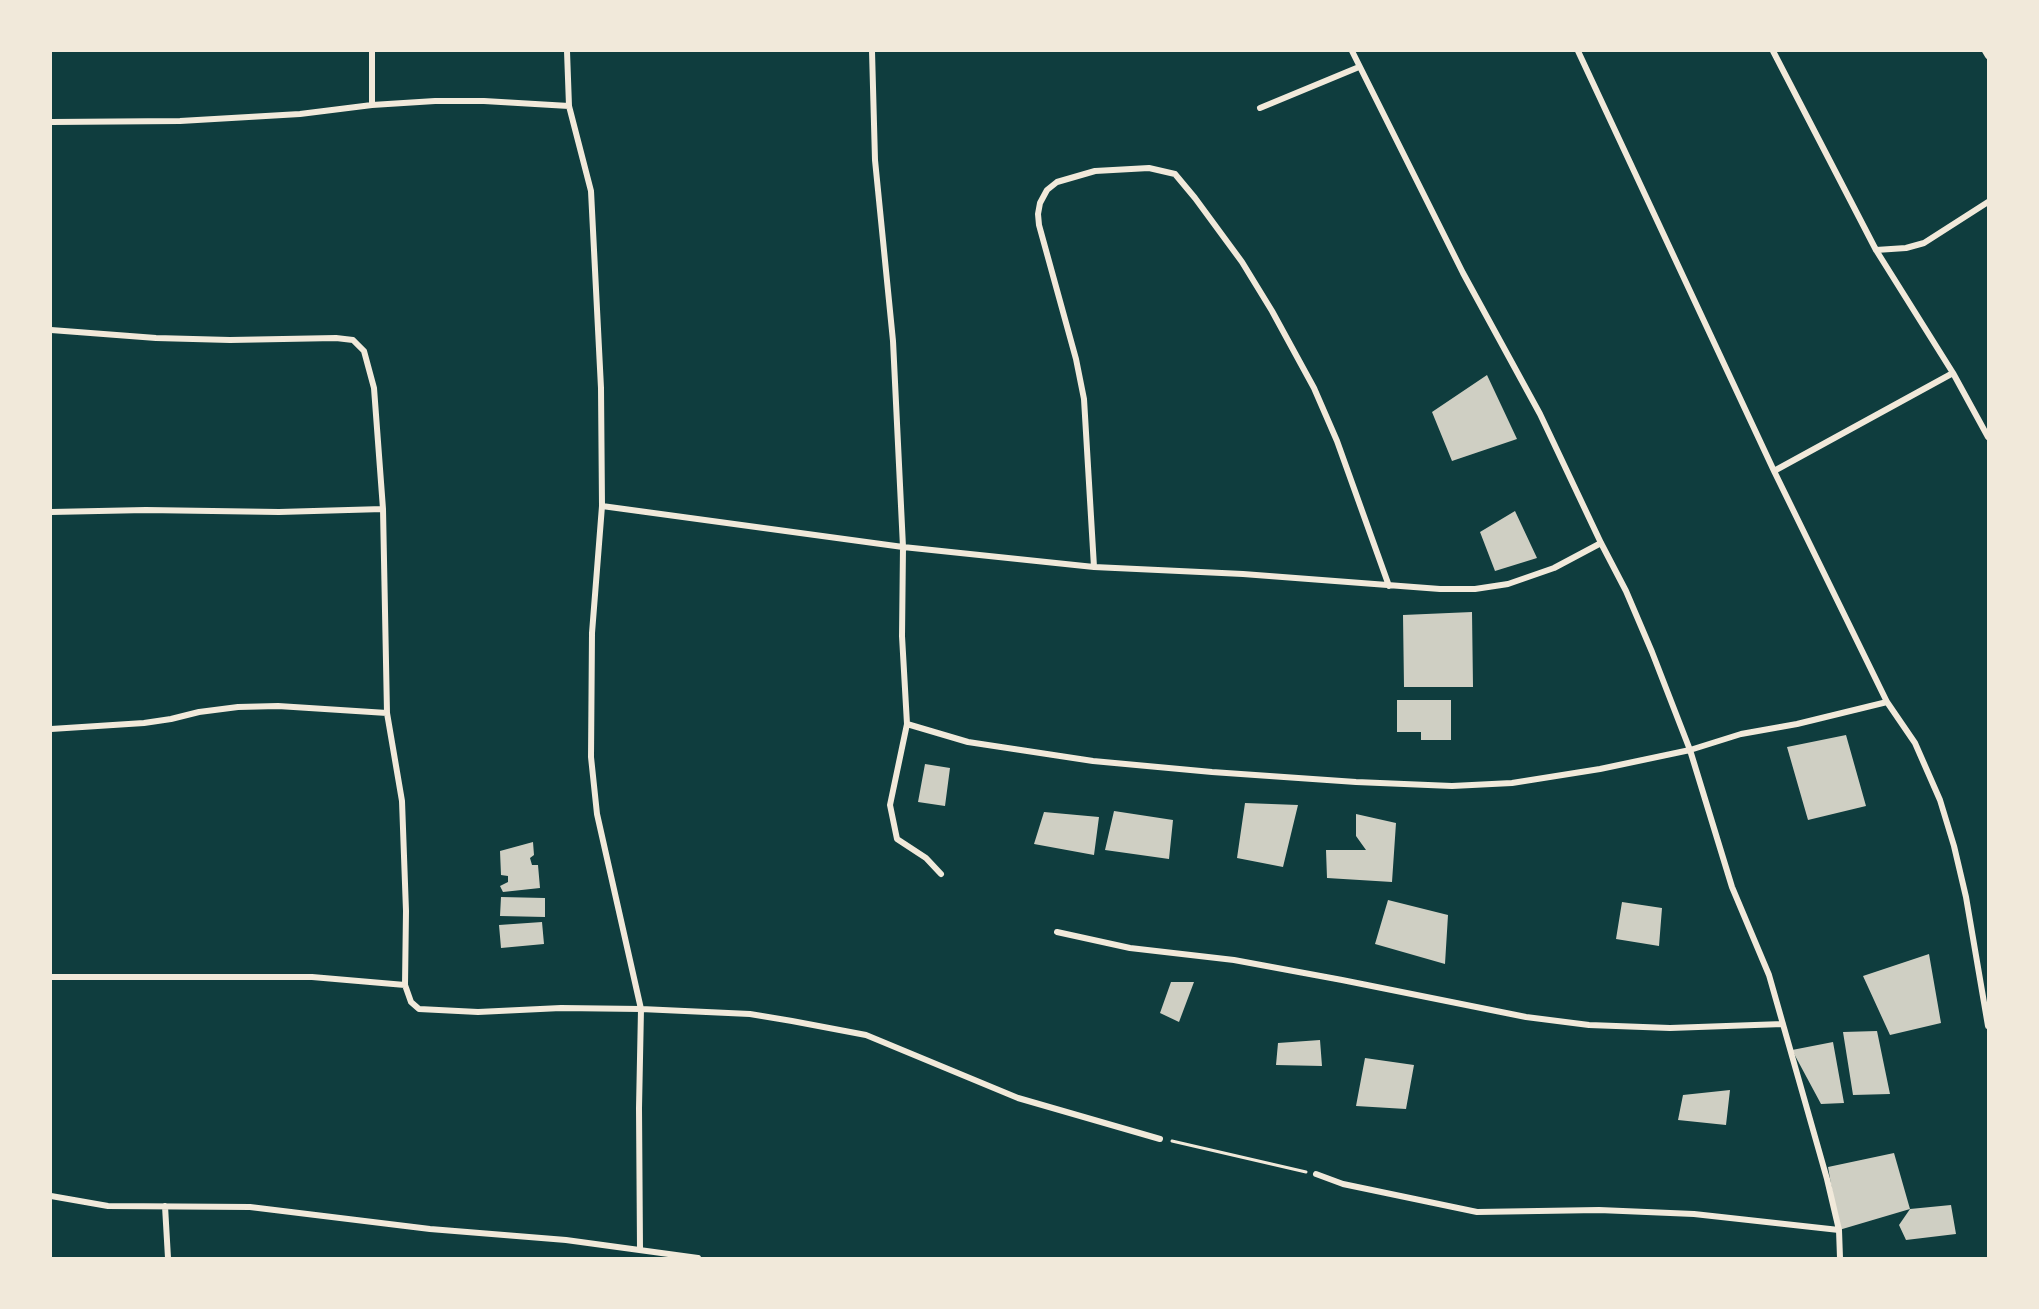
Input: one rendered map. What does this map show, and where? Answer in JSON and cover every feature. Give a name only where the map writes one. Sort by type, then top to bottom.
[{"type":"street","points":[[372,51],[372,105]]},
{"type":"street","points":[[567,51],[569,106],[591,191],[601,388],[603,506],[592,633],[591,757],[597,814],[641,1009],[640,1249]]},
{"type":"street","points":[[872,51],[875,160],[893,341],[903,547],[902,636],[907,724],[890,805],[897,839],[926,858],[941,874]]},
{"type":"street","points":[[1352,51],[1463,273],[1540,414],[1626,591],[1652,652],[1690,750],[1732,887],[1769,975],[1827,1179],[1839,1230],[1840,1258]]},
{"type":"street","points":[[1578,51],[1774,471],[1887,702],[1915,743],[1940,800],[1966,897],[1988,1026]]},
{"type":"street","points":[[1773,51],[1876,250],[1953,373],[1988,437]]},
{"type":"street","points":[[1985,51],[1988,56]]},
{"type":"street","points":[[1260,108],[1359,67]]},
{"type":"street","points":[[51,122],[192,120],[300,114],[372,105],[484,101],[569,106]]},
{"type":"street","points":[[1094,567],[1084,399],[1076,359],[1039,225],[1038,214],[1040,203],[1047,190],[1057,182],[1095,171],[1149,168],[1175,174],[1242,262],[1272,311],[1323,409],[1389,586]]},
{"type":"street","points":[[1876,250],[1906,248],[1924,243],[1988,202]]},
{"type":"street","points":[[51,330],[156,338],[353,340],[364,351],[374,388],[383,509],[387,713],[402,801],[406,911],[405,985],[411,1002],[419,1009],[478,1012],[561,1008],[641,1009],[750,1014],[866,1035],[1018,1098],[1160,1139]]},
{"type":"street","points":[[1774,471],[1953,373]]},
{"type":"street","points":[[603,506],[903,547],[1094,567],[1243,574],[1389,586],[1474,589],[1508,584],[1554,568],[1601,543]]},
{"type":"street","points":[[51,512],[146,510],[279,512],[383,509]]},
{"type":"street","points":[[907,724],[968,742],[1093,761],[1334,780],[1452,786],[1523,782],[1600,769],[1690,750],[1741,734],[1797,724],[1887,702]]},
{"type":"street","points":[[51,729],[144,723],[238,707],[278,706],[387,713]]},
{"type":"street","points":[[1057,933],[1130,948],[1234,960],[1526,1017],[1588,1025],[1670,1028],[1783,1024]]},
{"type":"street","points":[[51,977],[312,977],[405,985]]},
{"type":"street","points":[[1316,1174],[1343,1184],[1477,1212],[1599,1210],[1694,1214],[1839,1230]]},
{"type":"street","points":[[51,1196],[108,1206],[250,1207],[430,1229],[566,1240],[698,1258]]},
{"type":"street","points":[[165,1206],[168,1258]]},
{"type":"path","points":[[1160,1139],[1316,1174]]},
{"type":"building","points":[[1487,375],[1517,439],[1452,461],[1432,412]]},
{"type":"building","points":[[1515,511],[1537,558],[1495,571],[1480,532]]},
{"type":"building","points":[[1472,612],[1473,687],[1404,687],[1403,615]]},
{"type":"building","points":[[1397,700],[1451,700],[1451,740],[1421,740],[1421,732],[1397,732]]},
{"type":"building","points":[[1846,735],[1866,806],[1808,820],[1787,747]]},
{"type":"building","points":[[925,764],[950,768],[945,806],[918,802]]},
{"type":"building","points":[[1245,803],[1298,805],[1283,867],[1237,858]]},
{"type":"building","points":[[1114,811],[1173,820],[1169,859],[1105,850]]},
{"type":"building","points":[[1044,812],[1099,817],[1094,855],[1034,844]]},
{"type":"building","points":[[1356,814],[1396,823],[1392,882],[1327,878],[1326,850],[1366,850],[1356,836]]},
{"type":"building","points":[[533,842],[534,855],[530,858],[532,865],[538,865],[540,888],[503,892],[500,886],[508,882],[508,876],[501,875],[500,851]]},
{"type":"building","points":[[501,897],[545,898],[545,917],[500,916]]},
{"type":"building","points":[[1388,900],[1448,915],[1445,964],[1375,944]]},
{"type":"building","points":[[1622,902],[1662,908],[1659,946],[1616,939]]},
{"type":"building","points":[[542,922],[544,944],[501,948],[499,925]]},
{"type":"building","points":[[1929,954],[1941,1023],[1890,1035],[1863,976]]},
{"type":"building","points":[[1171,982],[1194,982],[1179,1022],[1160,1013]]},
{"type":"building","points":[[1877,1031],[1890,1094],[1853,1095],[1843,1032]]},
{"type":"building","points":[[1320,1040],[1322,1066],[1276,1065],[1278,1043]]},
{"type":"building","points":[[1833,1042],[1844,1103],[1821,1104],[1792,1050]]},
{"type":"building","points":[[1365,1058],[1414,1065],[1406,1109],[1356,1106]]},
{"type":"building","points":[[1730,1090],[1726,1125],[1678,1120],[1683,1095]]},
{"type":"building","points":[[1894,1153],[1910,1209],[1839,1230],[1828,1167]]},
{"type":"building","points":[[1951,1205],[1956,1234],[1906,1240],[1899,1225],[1910,1209]]}]
